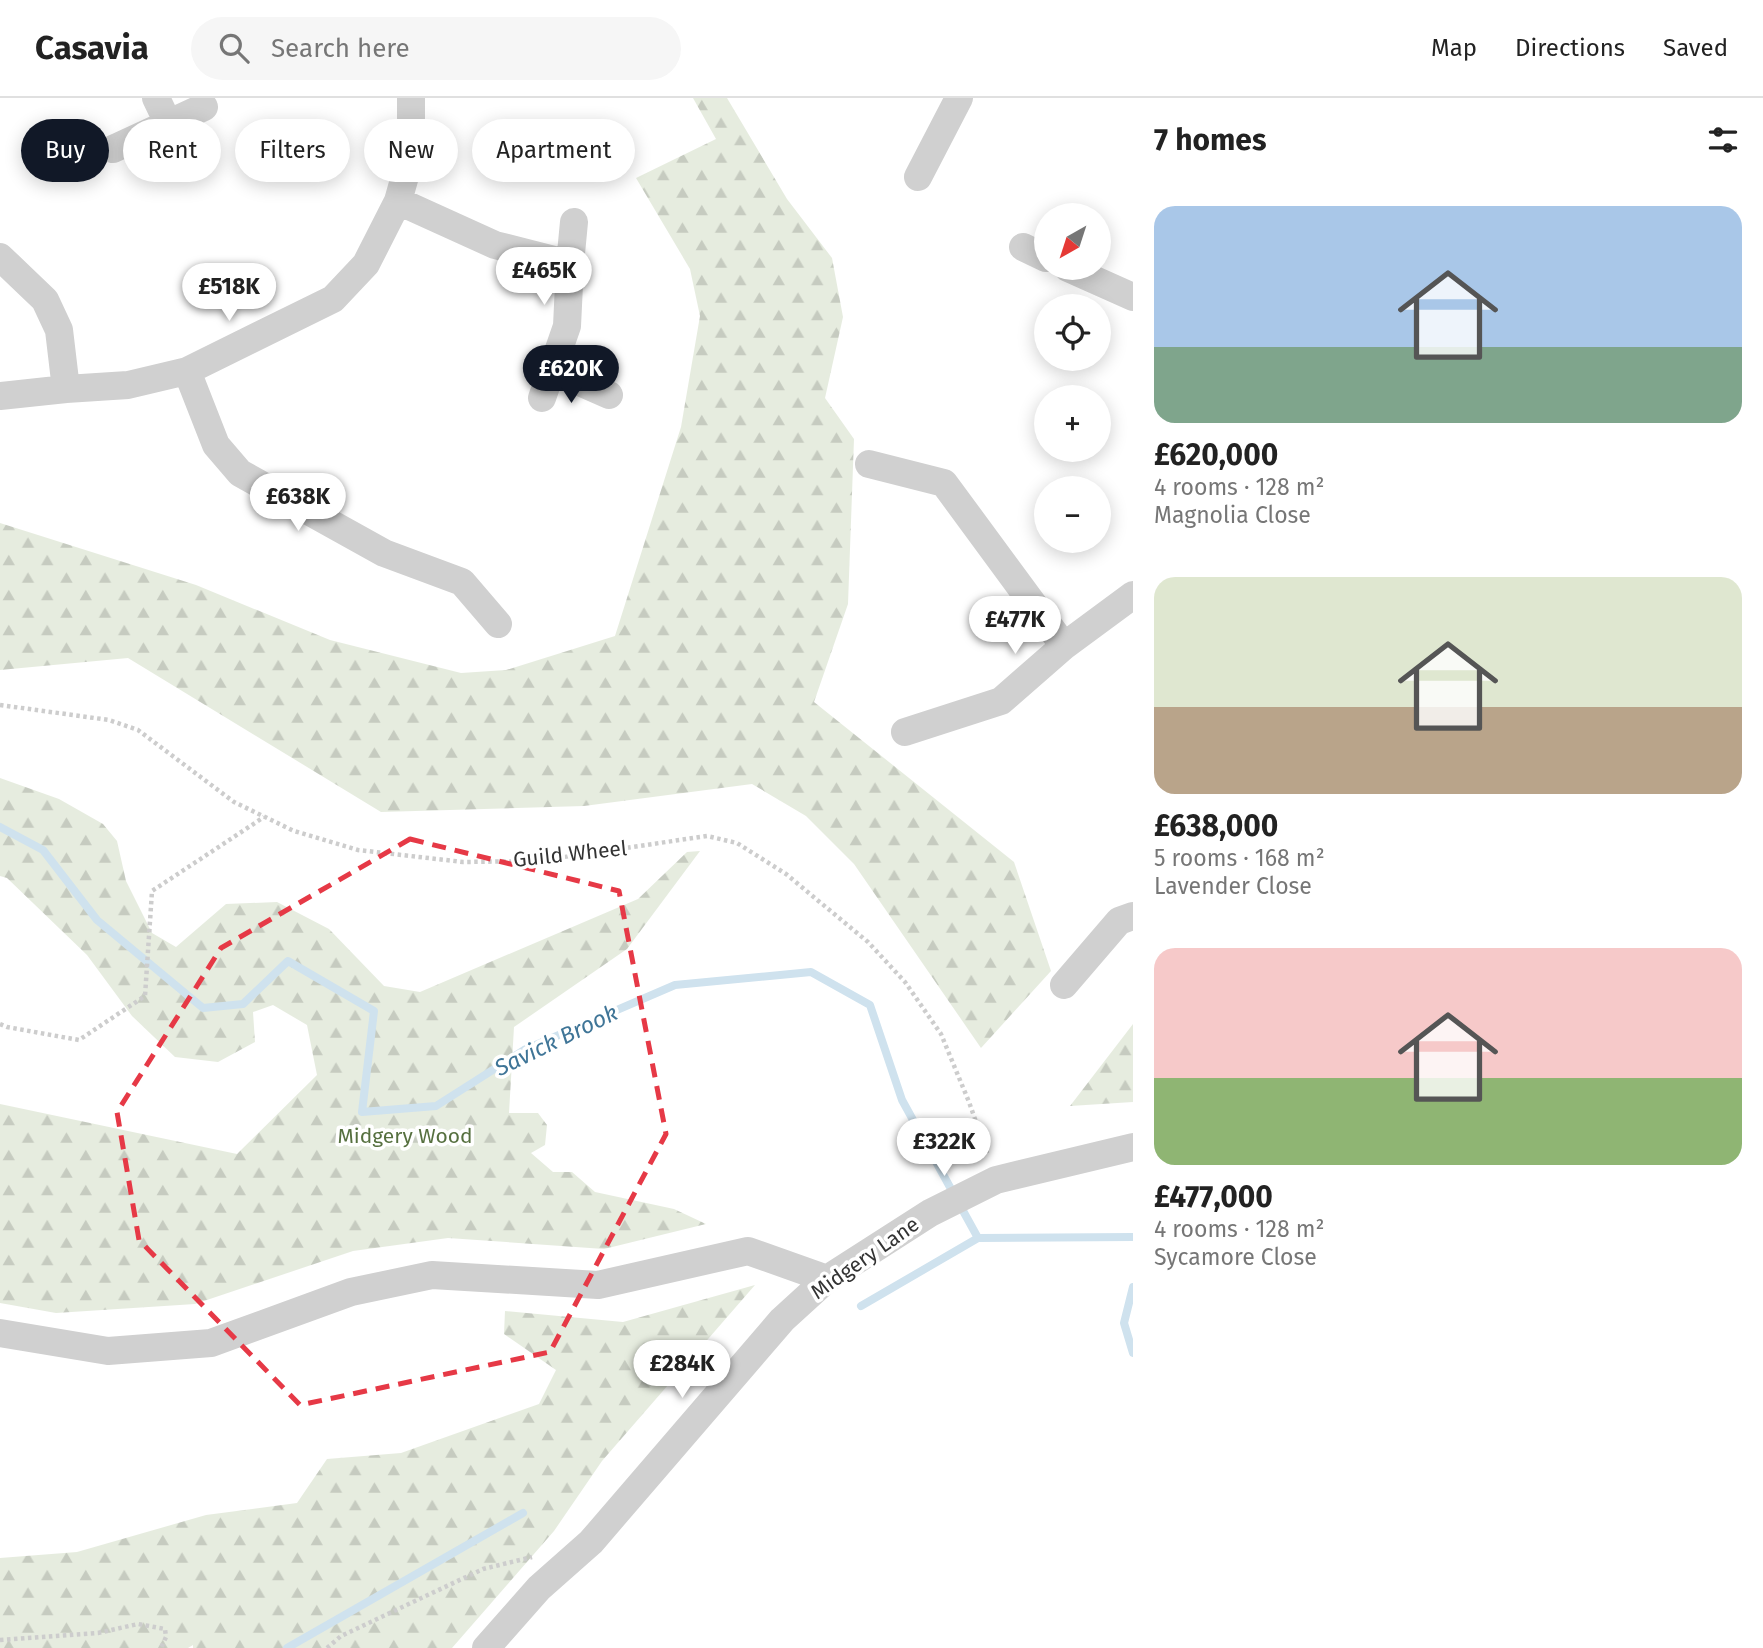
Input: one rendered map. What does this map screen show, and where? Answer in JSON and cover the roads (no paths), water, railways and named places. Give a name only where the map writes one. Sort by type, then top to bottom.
[{"type":"street","points":[[0,396],[66,388],[128,385],[187,371],[332,299],[366,264],[398,201],[411,155],[411,98]]},
{"type":"street","points":[[918,177],[959,98]]},
{"type":"street","points":[[113,149],[162,110],[204,107]]},
{"type":"street","points":[[398,201],[495,245],[570,264]]},
{"type":"street","points":[[542,398],[567,326],[574,222]]},
{"type":"street","points":[[0,257],[45,300],[58,330],[66,388]]},
{"type":"street","points":[[1094,280],[1133,298]]},
{"type":"street","points":[[552,370],[609,395]]},
{"type":"street","points":[[187,371],[216,445],[240,473],[384,552],[462,582],[498,624]]},
{"type":"street","points":[[869,464],[944,483],[1064,646]]},
{"type":"street","points":[[905,732],[1001,701],[1064,646],[1133,595]]},
{"type":"street","points":[[1065,985],[1119,921],[1133,916]]},
{"type":"street","name":"Midgery Lane","points":[[486,1648],[539,1588],[592,1542],[782,1320],[827,1279],[930,1213],[988,1184],[1133,1147]]},
{"type":"street","points":[[0,1333],[108,1351],[211,1343],[351,1292],[432,1275],[598,1285],[748,1251],[827,1279]]},
{"type":"waterway","name":"Savick Brook","points":[[0,827],[43,850],[97,920],[203,1008],[243,1004],[288,961],[374,1011],[362,1112],[436,1106],[524,1050],[675,985],[811,972],[870,1005],[902,1100],[978,1238],[1133,1237]]},
{"type":"waterway","points":[[861,1306],[978,1238]]},
{"type":"waterway","name":"Savick Brook","points":[[1133,1287],[1124,1323],[1133,1353]]},
{"type":"waterway","points":[[287,1648],[523,1513]]},
{"type":"park label","name":"Midgery Wood","points":[[405,1136]]}]
